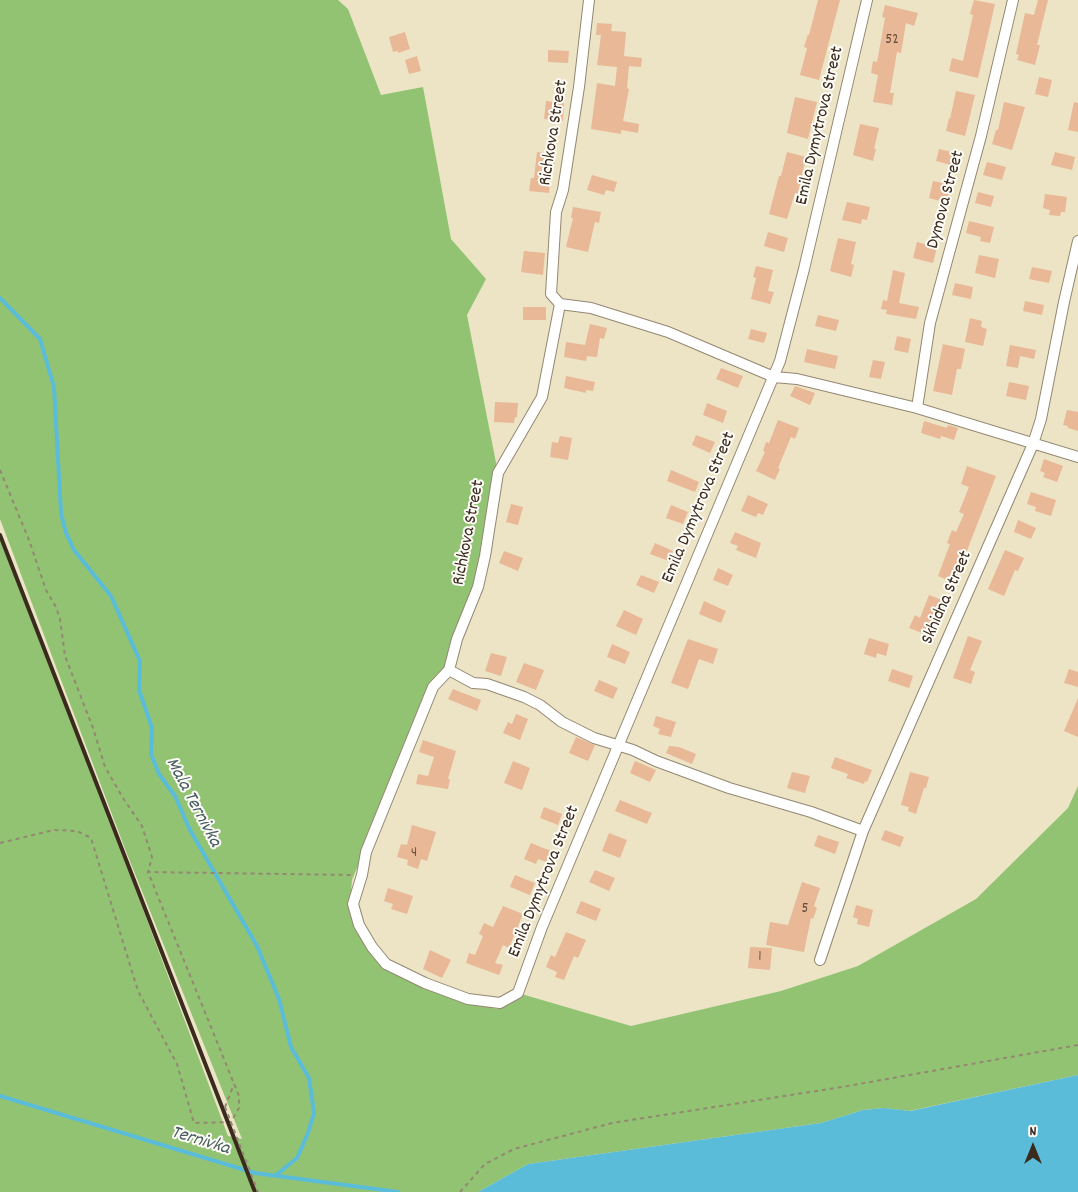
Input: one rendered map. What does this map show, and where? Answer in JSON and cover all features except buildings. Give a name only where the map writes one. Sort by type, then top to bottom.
[{"type":"street","name":"Richkova Street","points":[[500,1003],[468,1000],[425,983],[386,964],[372,947],[359,925],[353,904],[362,875],[366,852],[433,687],[449,670],[457,639],[478,587],[486,556],[498,473],[542,397],[560,304],[551,294],[556,212],[563,190],[579,87],[589,0]]},
{"type":"street","name":"Emila Dymytrova Street","points":[[500,1003],[518,993],[542,927],[780,361],[804,269],[867,0]]},
{"type":"street","name":"Dymova Street","points":[[917,408],[930,323],[981,136],[1013,0]]},
{"type":"street","name":"Skhidna Street","points":[[820,960],[863,831],[1033,444],[1041,418],[1078,241]]},
{"type":"street","points":[[560,304],[591,308],[668,332],[774,377],[797,378],[917,408],[1078,457]]},
{"type":"street","points":[[449,670],[473,683],[487,684],[540,705],[562,722],[594,738],[619,745],[729,788],[810,812],[863,831]]},
{"type":"path","points":[[0,470],[29,540],[46,590],[60,618],[65,656],[93,728],[105,767],[142,826],[152,856],[148,872],[239,1096],[239,1108],[231,1122],[194,1123],[176,1064],[138,991],[91,838],[77,831],[54,830],[0,843]]},
{"type":"path","points":[[148,872],[362,875]]},
{"type":"path","points":[[460,1192],[485,1164],[514,1149],[612,1123],[842,1087],[1078,1045]]},
{"type":"path","points":[[234,1084],[225,1107],[258,1192]]},
{"type":"green space","points":[[0,0],[338,0],[348,9],[381,95],[423,87],[451,239],[486,279],[467,315],[498,473],[475,588],[447,666],[431,685],[352,880],[350,904],[385,967],[468,1002],[497,1009],[514,1000],[518,993],[631,1026],[781,991],[858,966],[976,899],[1068,808],[1078,786],[1078,1075],[909,1111],[884,1108],[863,1110],[821,1123],[528,1164],[478,1192],[0,1192],[0,539],[123,856],[228,1136],[242,1139],[127,854],[0,519]]},
{"type":"water","points":[[1078,1075],[1078,1192],[478,1192],[528,1164],[821,1123],[863,1110],[884,1108],[910,1111]]},
{"type":"waterway","name":"Mala Ternivka","points":[[0,298],[40,339],[54,387],[61,513],[66,533],[74,550],[111,596],[140,661],[139,690],[152,728],[151,754],[159,774],[175,796],[190,830],[257,946],[279,999],[291,1047],[309,1078],[314,1113],[308,1133],[297,1158],[276,1175]]},
{"type":"waterway","name":"Ternivka","points":[[0,1096],[255,1173],[398,1192]]},
{"type":"railway","points":[[0,535],[255,1192]]}]
